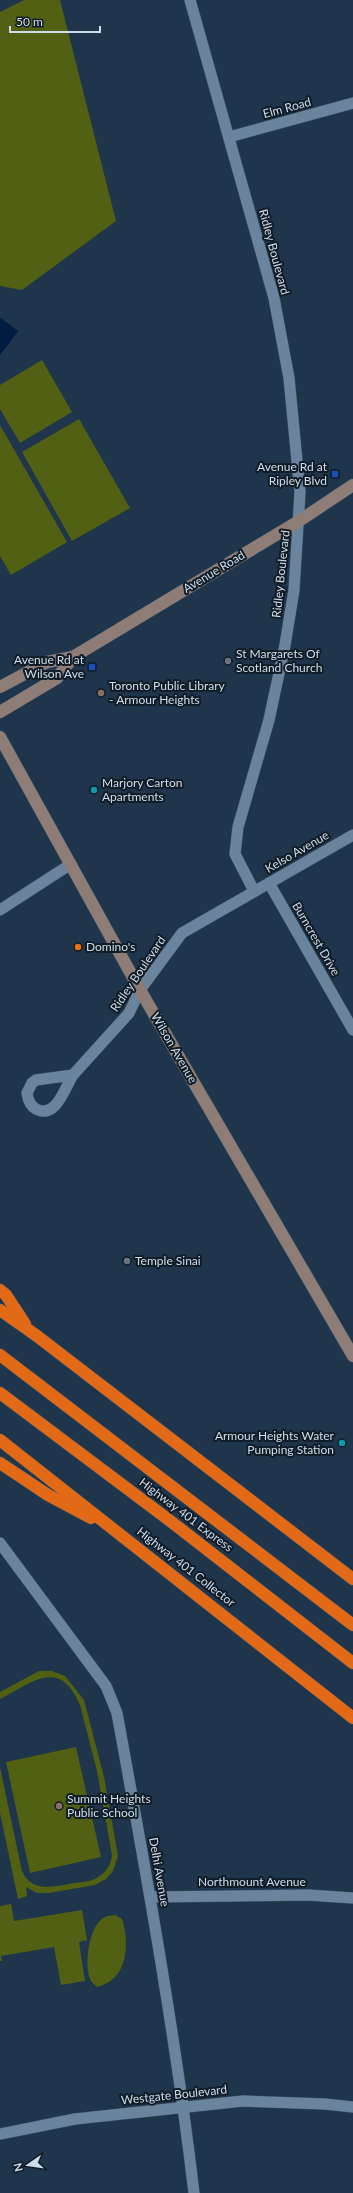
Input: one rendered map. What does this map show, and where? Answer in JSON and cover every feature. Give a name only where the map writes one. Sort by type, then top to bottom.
[{"type":"highway","points":[[0,1290],[6,1295],[28,1330]]},
{"type":"highway","points":[[0,1310],[353,1579]]},
{"type":"highway","name":"Highway 401 Express","points":[[0,1355],[353,1625]]},
{"type":"highway","name":"Highway 401 Express","points":[[0,1393],[175,1524],[353,1663]]},
{"type":"highway","name":"Highway 401 Collector","points":[[0,1440],[353,1718]]},
{"type":"highway","points":[[0,1463],[48,1495],[117,1531]]},
{"type":"main road","name":"Avenue Road","points":[[0,687],[47,662],[73,657],[298,521],[353,485]]},
{"type":"main road","name":"Avenue Road","points":[[0,712],[57,678],[73,657]]},
{"type":"main road","name":"Wilson Avenue","points":[[0,737],[140,990],[353,1356]]},
{"type":"street","name":"Ridley Boulevard","points":[[73,1075],[130,1013],[140,990],[182,933],[254,891],[235,854],[238,827],[269,720],[286,645],[294,590],[299,477],[293,412],[283,341],[274,298],[190,0]]},
{"type":"street","name":"Elm Road","points":[[229,137],[353,103]]},
{"type":"street","name":"Kelso Avenue","points":[[254,891],[353,835]]},
{"type":"street","points":[[0,910],[71,864]]},
{"type":"street","name":"Burncrest Drive","points":[[269,882],[353,1030]]},
{"type":"street","name":"Delhi Avenue","points":[[0,1543],[106,1686],[117,1713],[150,1897],[184,2106],[194,2193]]},
{"type":"street","name":"Northmount Avenue","points":[[150,1897],[308,1895],[353,1898]]},
{"type":"street","name":"Westgate Boulevard","points":[[0,2134],[75,2119],[184,2106],[243,2101],[353,2107]]},
{"type":"green space","points":[[24,0],[60,0],[116,221],[22,290],[0,286],[0,12]]},
{"type":"green space","points":[[42,360],[72,412],[20,443],[0,409],[0,385]]},
{"type":"green space","points":[[79,419],[130,508],[72,541],[22,452]]},
{"type":"green space","points":[[0,425],[67,542],[11,575],[0,556]]},
{"type":"green space","points":[[39,1671],[52,1671],[65,1676],[84,1700],[104,1777],[118,1856],[113,1871],[106,1879],[95,1885],[49,1893],[37,1893],[26,1887],[27,1896],[18,1899],[0,1813],[0,1767],[22,1871],[26,1878],[32,1883],[38,1886],[52,1887],[86,1882],[95,1879],[110,1865],[112,1855],[97,1771],[80,1705],[72,1690],[64,1681],[54,1678],[44,1678],[23,1686],[0,1699],[0,1692]]},
{"type":"green space","points":[[76,1747],[101,1857],[30,1873],[6,1762]]},
{"type":"green space","points":[[11,1904],[14,1921],[82,1910],[87,1940],[79,1942],[85,1981],[61,1985],[54,1947],[1,1956],[2,1961],[0,1961],[0,1906]]},
{"type":"green space","points":[[115,1915],[122,1919],[126,1939],[124,1960],[121,1969],[115,1977],[107,1983],[97,1987],[91,1982],[88,1966],[91,1936],[99,1921],[106,1916]]},
{"type":"water","points":[[1,318],[18,331],[0,355],[0,320]]},
{"type":"place","name":"Avenue Rd at Ripley Blvd","points":[[335,474]]},
{"type":"place","name":"St Margarets Of Scotland Church","points":[[228,661]]},
{"type":"place","name":"Avenue Rd at Wilson Ave","points":[[92,667]]},
{"type":"place","name":"Toronto Public Library - Armour Heights","points":[[101,693]]},
{"type":"place","name":"Marjory Carton Apartments","points":[[94,790]]},
{"type":"place","name":"Domino's","points":[[78,947]]},
{"type":"place","name":"Temple Sinai","points":[[127,1261]]},
{"type":"place","name":"Armour Heights Water Pumping Station","points":[[342,1443]]},
{"type":"place","name":"Summit Heights Public School","points":[[59,1806]]}]
